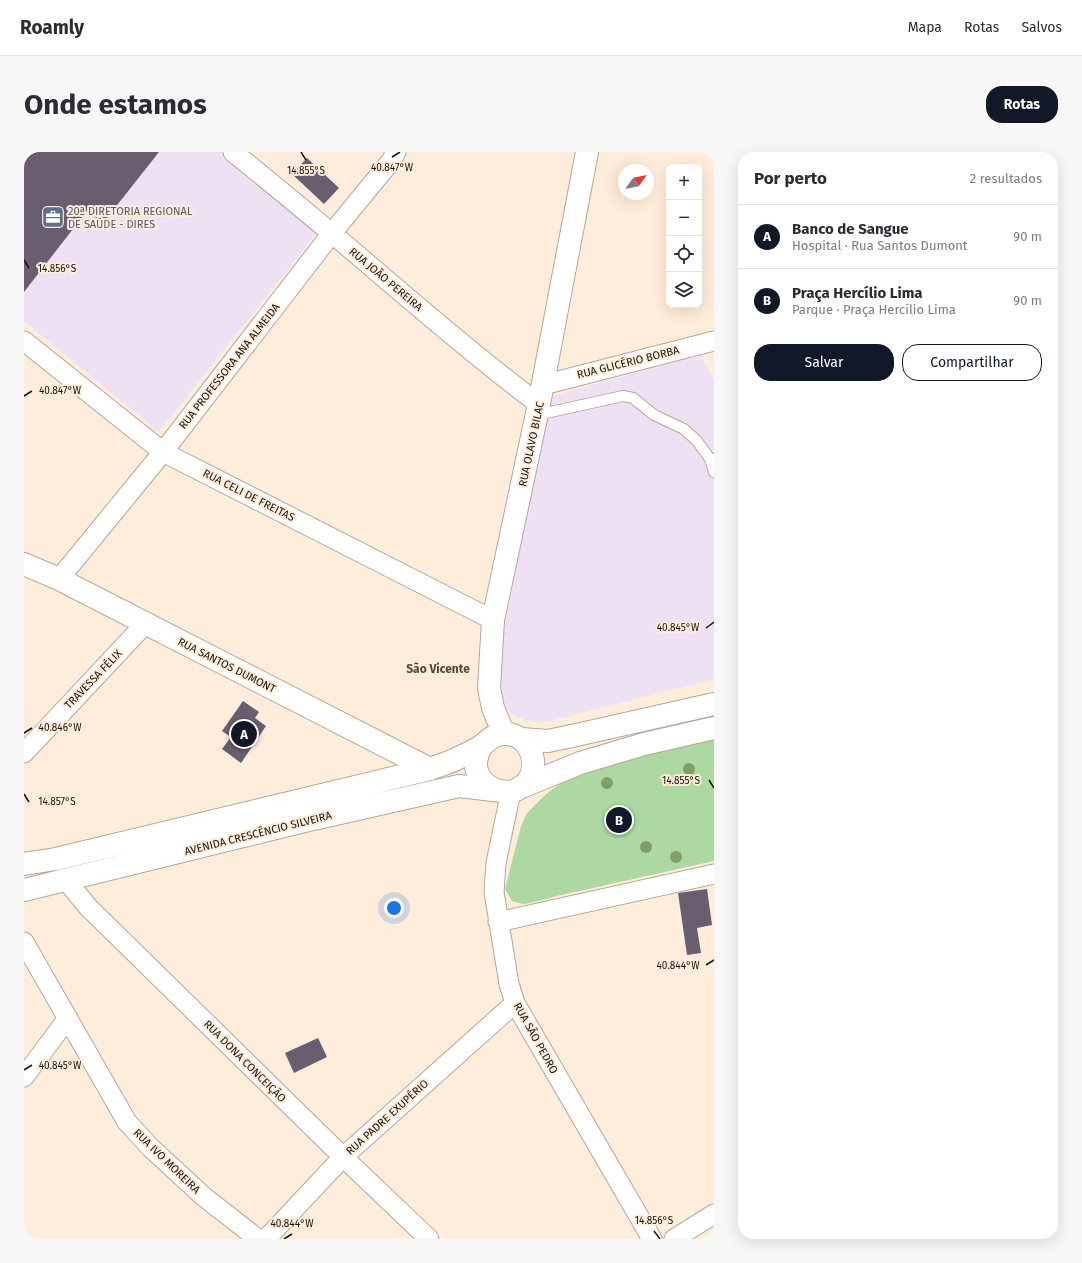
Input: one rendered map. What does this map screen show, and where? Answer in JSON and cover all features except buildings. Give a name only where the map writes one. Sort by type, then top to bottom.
[{"type":"main road","name":"RUA OLAVO BILAC","points":[[513,736],[493,708],[488,688],[493,620],[540,401],[587,152]]},
{"type":"main road","name":"RUA SANTOS DUMONT","points":[[24,564],[59,579],[430,769]]},
{"type":"main road","points":[[714,704],[548,741],[513,736],[495,736],[487,740],[481,746],[477,756],[476,766],[479,776],[485,784],[508,790],[580,763],[644,744],[714,728]]},
{"type":"main road","points":[[508,790],[527,782],[532,774],[534,764],[533,755],[528,746],[513,736]]},
{"type":"main road","name":"AVENIDA CRESCÊNCIO SILVEIRA","points":[[24,864],[64,857],[430,769],[457,759],[481,746]]},
{"type":"main road","name":"AVENIDA CRESCÊNCIO SILVEIRA","points":[[24,890],[308,820],[459,786],[508,790]]},
{"type":"street","name":"RUA JOÃO PEREIRA","points":[[233,152],[508,381],[540,401]]},
{"type":"street","name":"RUA PROFESSORA ANA ALMEIDA","points":[[59,579],[163,452],[332,233],[391,161],[396,152]]},
{"type":"street","name":"RUA CELI DE FREITAS","points":[[24,341],[163,452],[493,620]]},
{"type":"street","name":"RUA GLICÉRIO BORBA","points":[[540,401],[714,341]]},
{"type":"street","name":"TRAVESSA FÉLIX","points":[[24,753],[146,623]]},
{"type":"street","name":"RUA SÃO PEDRO","points":[[508,790],[496,863],[494,892],[509,984],[515,1003],[652,1239]]},
{"type":"street","points":[[498,922],[714,874]]},
{"type":"street","name":"RUA DONA CONCEIÇÃO","points":[[66,880],[88,906],[343,1157],[429,1239]]},
{"type":"street","name":"RUA IVO MOREIRA","points":[[24,942],[127,1122],[151,1148],[203,1196],[258,1239]]},
{"type":"street","name":"RUA PADRE EXUPÉRIO","points":[[266,1239],[343,1157],[515,1003]]},
{"type":"street","points":[[24,1077],[68,1018]]},
{"type":"street","points":[[674,1239],[714,1214]]},
{"type":"lane","points":[[540,401],[623,396],[633,398],[654,415],[684,429],[697,441],[712,459],[714,472]]},
{"type":"shaded area","points":[[159,152],[222,152],[321,228],[159,432],[24,321],[24,292],[87,211],[103,222]]},
{"type":"shaded area","points":[[700,354],[714,380],[714,679],[550,721],[537,722],[525,720],[514,715],[505,707],[498,691],[497,666],[550,397]]},
{"type":"green space","points":[[714,739],[714,861],[530,903],[523,904],[512,901],[505,889],[521,826],[527,813],[545,795],[565,780],[585,769]]},
{"type":"place","name":"20ª DIRETORIA REGIONAL DE SAÚDE - DIRES","points":[[53,217]]},
{"type":"place","name":"Banco de Sangue","points":[[244,734]]},
{"type":"place","name":"Praça Hercílio Lima","points":[[619,820]]},
{"type":"district","name":"São Vicente","points":[[438,669]]}]
